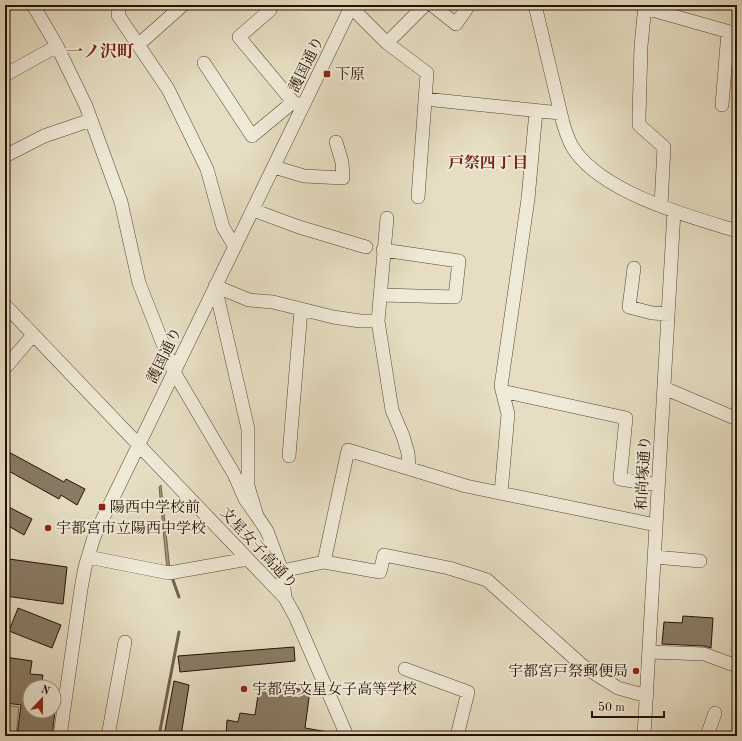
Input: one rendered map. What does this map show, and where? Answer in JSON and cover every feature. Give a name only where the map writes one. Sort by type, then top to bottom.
[{"type":"street","points":[[33,5],[57,46],[91,120],[120,202],[139,283],[174,372],[234,474],[245,499],[268,532],[282,571],[285,598]]},
{"type":"street","points":[[120,5],[118,15],[168,89],[207,169],[223,226],[235,247]]},
{"type":"street","points":[[138,45],[183,5]]},
{"type":"street","points":[[387,43],[425,5]]},
{"type":"street","points":[[432,5],[456,24],[469,5]]},
{"type":"street","points":[[535,5],[560,114],[570,142],[581,158],[614,183],[661,206],[737,231]]},
{"type":"street","points":[[350,6],[387,43],[427,73],[418,197]]},
{"type":"street","name":"護国通り","points":[[61,736],[81,589],[94,537],[274,167],[298,104],[350,6]]},
{"type":"street","points":[[661,206],[664,147],[639,125],[638,117],[641,46],[645,7],[732,33],[722,105]]},
{"type":"street","points":[[204,63],[252,136],[298,104],[239,37],[270,10]]},
{"type":"street","points":[[5,75],[57,46]]},
{"type":"street","points":[[425,99],[560,114]]},
{"type":"street","points":[[501,493],[508,414],[501,386],[528,199],[536,111]]},
{"type":"street","points":[[5,156],[44,136],[91,120]]},
{"type":"street","points":[[274,167],[304,176],[343,178],[342,162],[336,142]]},
{"type":"street","points":[[253,210],[299,227],[366,247]]},
{"type":"street","name":"和尚塚通り","points":[[644,736],[674,211]]},
{"type":"street","points":[[387,218],[378,321],[392,410],[403,436],[408,453],[409,468]]},
{"type":"street","points":[[381,295],[455,297],[459,261],[383,250]]},
{"type":"street","points":[[634,268],[629,307],[652,313],[668,314]]},
{"type":"street","points":[[215,286],[248,429],[248,486],[257,516]]},
{"type":"street","points":[[215,286],[249,300],[273,302],[301,310],[360,321],[378,321]]},
{"type":"street","name":"文星女子高通り","points":[[5,305],[285,598],[295,616],[347,736]]},
{"type":"street","points":[[289,456],[301,310]]},
{"type":"street","points":[[5,368],[33,335]]},
{"type":"street","points":[[664,388],[737,419]]},
{"type":"street","points":[[502,391],[626,418],[620,479],[658,485]]},
{"type":"street","points":[[324,562],[348,450],[466,486],[656,525]]},
{"type":"street","points":[[282,571],[324,562],[380,572],[384,555],[449,568],[486,580],[582,666],[618,688],[647,696]]},
{"type":"street","points":[[655,556],[700,561]]},
{"type":"street","points":[[88,557],[169,573],[248,559]]},
{"type":"street","points":[[108,736],[125,642]]},
{"type":"street","points":[[650,652],[704,654],[737,666]]},
{"type":"street","points":[[405,669],[468,692],[457,736]]},
{"type":"street","points":[[707,736],[715,713]]},
{"type":"shaded area","points":[[161,485],[170,570],[167,570],[159,487]]},
{"type":"shaded area","points":[[5,705],[19,707],[16,736],[5,736]]},
{"type":"building","points":[[5,450],[64,482],[66,479],[85,489],[77,505],[61,495],[59,499],[5,469]]},
{"type":"building","points":[[5,505],[32,519],[24,535],[5,524]]},
{"type":"building","points":[[9,559],[67,567],[63,604],[5,596]]},
{"type":"building","points":[[18,608],[61,625],[52,648],[9,631]]},
{"type":"building","points":[[683,616],[713,618],[711,648],[704,646],[662,644],[664,622],[682,623]]},
{"type":"building","points":[[294,647],[295,661],[180,672],[178,656]]},
{"type":"building","points":[[5,657],[32,661],[30,674],[43,675],[42,679],[22,679],[22,719],[54,719],[52,736],[17,736],[21,705],[5,703]]},
{"type":"building","points":[[174,681],[189,685],[181,736],[164,736]]},
{"type":"building","points":[[265,686],[310,690],[305,728],[328,732],[327,736],[226,736],[227,720],[238,722],[240,713],[255,715],[259,688],[265,689]]},
{"type":"waterway","points":[[173,580],[179,597]]},
{"type":"waterway","points":[[159,736],[179,632]]},
{"type":"place","name":"下原","points":[[327,74]]},
{"type":"place","name":"陽西中学校前","points":[[102,507]]},
{"type":"place","name":"宇都宮市立陽西中学校","points":[[48,528]]},
{"type":"place","name":"宇都宮戸祭郵便局","points":[[636,671]]},
{"type":"place","name":"宇都宮文星女子高等学校","points":[[244,689]]},
{"type":"district","name":"一ノ沢町","points":[[100,51]]},
{"type":"district","name":"戸祭四丁目","points":[[488,162]]}]
